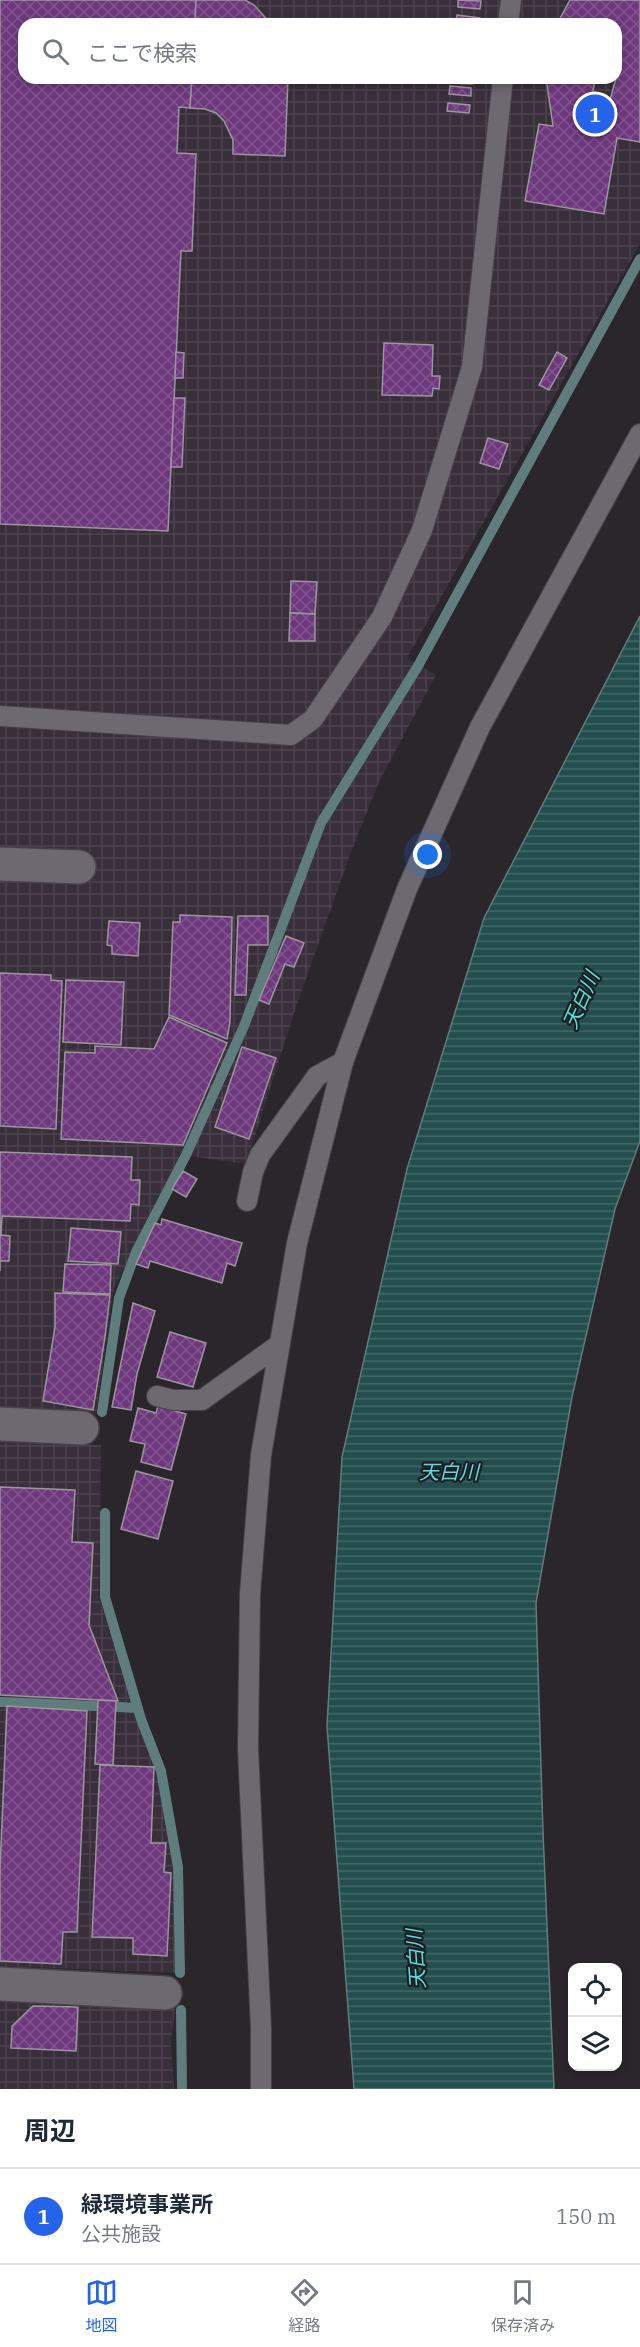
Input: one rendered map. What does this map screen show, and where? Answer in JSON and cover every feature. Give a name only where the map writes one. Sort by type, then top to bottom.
[{"type":"street","points":[[0,864],[78,867]]},
{"type":"street","points":[[0,1424],[81,1428]]},
{"type":"street","points":[[0,1984],[165,1993]]},
{"type":"lane","points":[[509,18],[511,0]]},
{"type":"lane","points":[[0,716],[291,735],[313,719],[382,617],[422,530],[472,367],[501,84]]},
{"type":"lane","points":[[261,2089],[261,2028],[248,1749],[250,1594],[261,1455],[297,1243],[343,1062],[407,889],[480,727],[640,434]]},
{"type":"lane","points":[[247,1201],[253,1172],[260,1155],[317,1076],[343,1062]]},
{"type":"lane","points":[[157,1396],[173,1400],[202,1400],[280,1344]]},
{"type":"shaded area","points":[[0,0],[640,0],[640,244],[407,658],[436,675],[379,782],[354,844],[296,1007],[246,1164],[183,1155],[114,1288],[96,1414],[0,1410],[0,876],[89,880],[92,852],[0,849]]},
{"type":"shaded area","points":[[0,1440],[101,1445],[99,1597],[136,1719],[158,1770],[173,1865],[176,1973],[0,1966]]},
{"type":"shaded area","points":[[0,2000],[175,2009],[171,2043],[174,2089],[0,2089]]},
{"type":"water","name":"天白川","points":[[640,616],[640,1141],[615,1209],[572,1397],[536,1603],[554,2089],[354,2089],[327,1726],[342,1457],[407,1169],[484,918]]},
{"type":"building","points":[[0,0],[196,0],[195,18],[18,18],[18,84],[192,84],[190,108],[179,107],[177,153],[196,154],[192,251],[181,251],[168,531],[0,524]]},
{"type":"building","points":[[196,0],[245,0],[254,5],[266,18],[195,18]]},
{"type":"building","points":[[458,0],[481,1],[480,9],[458,7]]},
{"type":"building","points":[[570,0],[640,0],[640,142],[617,138],[604,214],[525,201],[539,124],[553,126],[547,84],[594,84],[592,98],[610,100],[614,84],[622,84],[622,18],[560,18]]},
{"type":"building","points":[[457,15],[480,18],[457,18]]},
{"type":"building","points":[[192,84],[288,84],[285,156],[233,154],[233,140],[224,121],[216,113],[205,109],[190,108]]},
{"type":"building","points":[[450,86],[471,88],[471,96],[449,94]]},
{"type":"building","points":[[448,103],[470,105],[469,113],[447,111]]},
{"type":"building","points":[[384,343],[433,345],[432,376],[440,376],[439,389],[433,388],[432,396],[382,395]]},
{"type":"building","points":[[176,352],[184,353],[183,378],[175,378]]},
{"type":"building","points":[[557,352],[567,358],[549,390],[539,385]]},
{"type":"building","points":[[174,398],[185,398],[182,467],[171,467]]},
{"type":"building","points":[[488,438],[508,444],[499,469],[480,463]]},
{"type":"building","points":[[291,581],[317,582],[315,614],[290,613]]},
{"type":"building","points":[[290,613],[315,614],[315,641],[289,641]]},
{"type":"building","points":[[180,915],[232,917],[230,1022],[227,1039],[169,1015],[173,922],[180,922]]},
{"type":"building","points":[[238,916],[268,916],[268,945],[248,945],[246,995],[235,995]]},
{"type":"building","points":[[109,921],[140,923],[138,956],[112,954],[112,946],[107,945]]},
{"type":"building","points":[[286,936],[304,943],[294,967],[285,964],[269,1004],[259,1000]]},
{"type":"building","points":[[0,973],[51,975],[51,980],[62,981],[56,1129],[0,1126]]},
{"type":"building","points":[[66,980],[124,982],[121,1045],[63,1042]]},
{"type":"building","points":[[169,1017],[227,1043],[183,1145],[61,1139],[65,1052],[95,1053],[95,1046],[154,1049]]},
{"type":"building","points":[[242,1047],[276,1058],[249,1139],[215,1127]]},
{"type":"building","points":[[0,1152],[132,1157],[131,1180],[140,1180],[139,1205],[131,1204],[130,1221],[2,1216],[1,1235],[10,1236],[9,1261],[0,1261]]},
{"type":"building","points":[[183,1171],[197,1179],[186,1197],[172,1189]]},
{"type":"building","points":[[162,1219],[242,1243],[235,1266],[227,1263],[222,1283],[150,1261],[148,1268],[136,1264],[155,1223],[161,1225]]},
{"type":"building","points":[[71,1228],[121,1232],[118,1264],[68,1261]]},
{"type":"building","points":[[65,1264],[111,1265],[110,1294],[63,1292]]},
{"type":"building","points":[[55,1293],[110,1295],[93,1410],[43,1401],[55,1327]]},
{"type":"building","points":[[133,1303],[155,1311],[137,1374],[131,1410],[112,1407]]},
{"type":"building","points":[[170,1332],[206,1343],[193,1387],[157,1377]]},
{"type":"building","points":[[158,1406],[186,1414],[171,1470],[141,1462],[145,1444],[130,1441],[138,1408],[156,1413]]},
{"type":"building","points":[[136,1471],[173,1481],[158,1539],[121,1529]]},
{"type":"building","points":[[0,1487],[75,1490],[72,1542],[93,1543],[89,1625],[118,1701],[0,1695]]},
{"type":"building","points":[[98,1700],[116,1701],[113,1765],[95,1764]]},
{"type":"building","points":[[7,1706],[87,1711],[77,1932],[63,1932],[61,1964],[0,1961],[0,1869]]},
{"type":"building","points":[[100,1765],[154,1767],[151,1843],[166,1843],[164,1872],[171,1873],[167,1956],[133,1954],[133,1938],[92,1937]]},
{"type":"building","points":[[33,2006],[78,2007],[76,2051],[11,2048],[12,2026]]},
{"type":"waterway","points":[[102,1412],[119,1298],[136,1252],[186,1155],[244,1026],[321,823],[418,666],[640,259]]},
{"type":"waterway","points":[[105,1513],[105,1597],[141,1719],[161,1771],[178,1867],[180,1973]]},
{"type":"waterway","points":[[0,1702],[95,1706]]},
{"type":"waterway","points":[[118,1707],[137,1708]]},
{"type":"waterway","points":[[181,2010],[182,2089]]},
{"type":"place","name":"緑環境事業所","points":[[595,114]]}]
